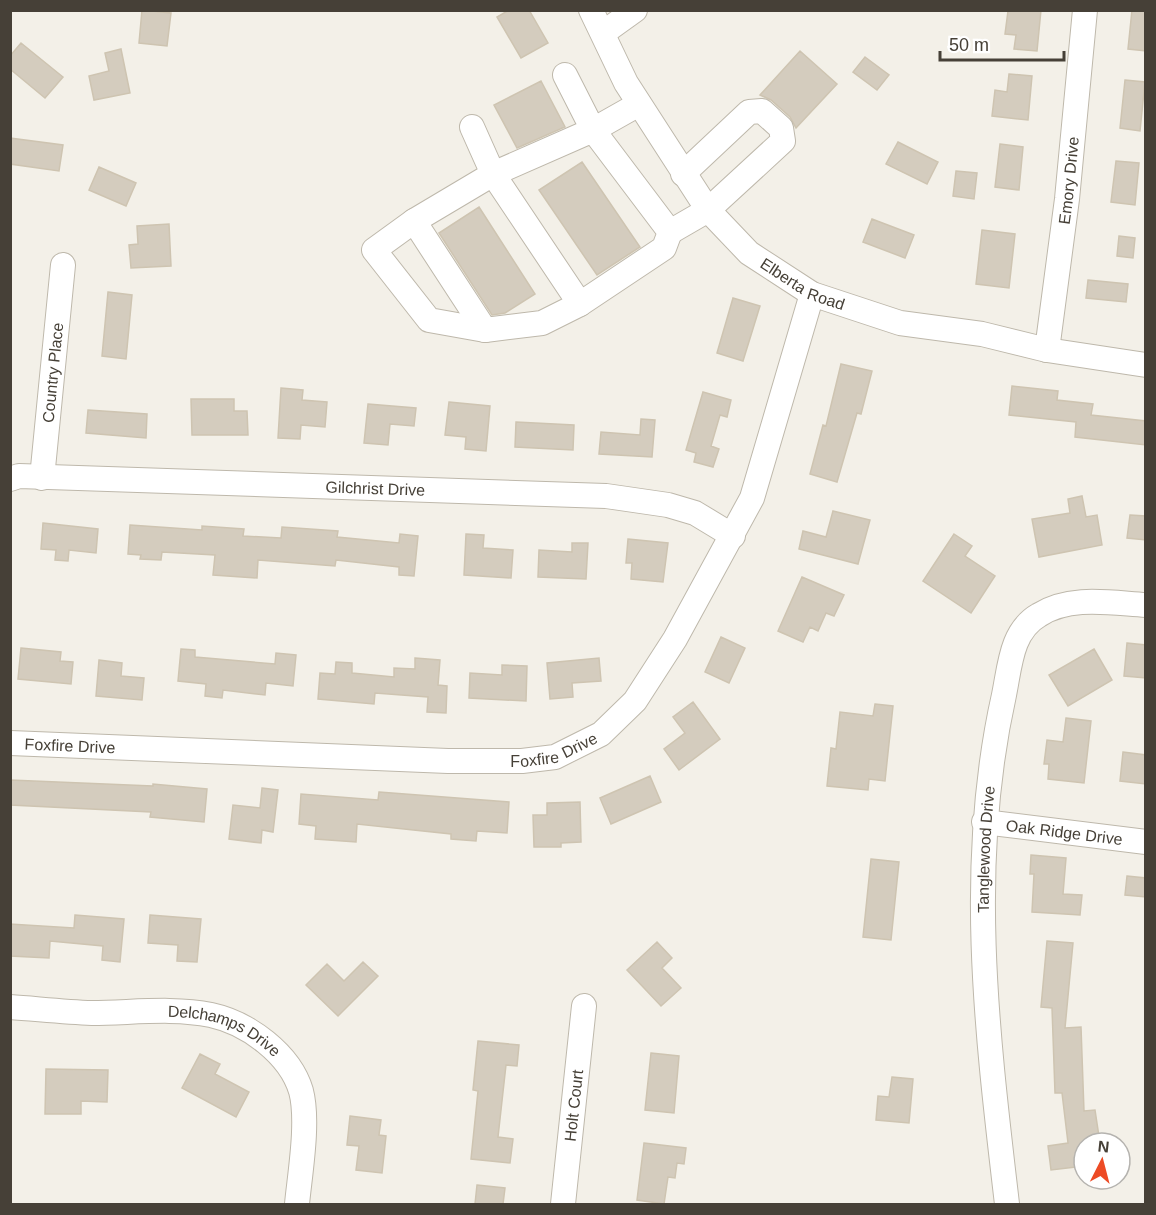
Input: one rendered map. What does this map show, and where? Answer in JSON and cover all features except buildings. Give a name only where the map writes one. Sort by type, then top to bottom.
[{"type":"street","name":"Elberta Road","points":[[591,10],[626,83],[708,210],[749,253],[812,294],[900,322],[982,334],[1047,350],[1146,365]]},
{"type":"street","points":[[603,33],[636,10]]},
{"type":"street","name":"Emory Drive","points":[[1047,350],[1067,199],[1085,10]]},
{"type":"street","points":[[565,75],[593,130],[670,232]]},
{"type":"street","points":[[639,104],[593,130],[493,174],[414,222],[374,250],[429,320],[485,330],[542,323],[580,303],[664,248],[670,232],[708,210],[783,141],[781,128],[762,111],[749,112],[684,174]]},
{"type":"street","points":[[472,127],[493,174],[580,303]]},
{"type":"street","points":[[414,222],[485,330]]},
{"type":"street","name":"Country Place","points":[[42,478],[63,265]]},
{"type":"street","name":"Foxfire Drive","points":[[10,743],[448,761],[522,760],[555,757],[601,734],[635,701],[675,639],[752,498],[812,294]]},
{"type":"street","name":"Gilchrist Drive","points":[[10,479],[19,476],[643,499],[695,513],[733,536]]},
{"type":"street","name":"Tanglewood Drive","points":[[1007,1204],[987,1033],[981,900],[984,822],[994,740],[1017,636],[1039,615],[1080,601],[1146,605]]},
{"type":"street","name":"Oak Ridge Drive","points":[[984,822],[1146,842]]},
{"type":"street","name":"Holt Court","points":[[563,1204],[584,1006]]},
{"type":"street","name":"Delchamps Drive","points":[[10,1007],[88,1012],[210,1015],[232,1022],[254,1034],[292,1071],[301,1093],[303,1138],[297,1204]]}]
